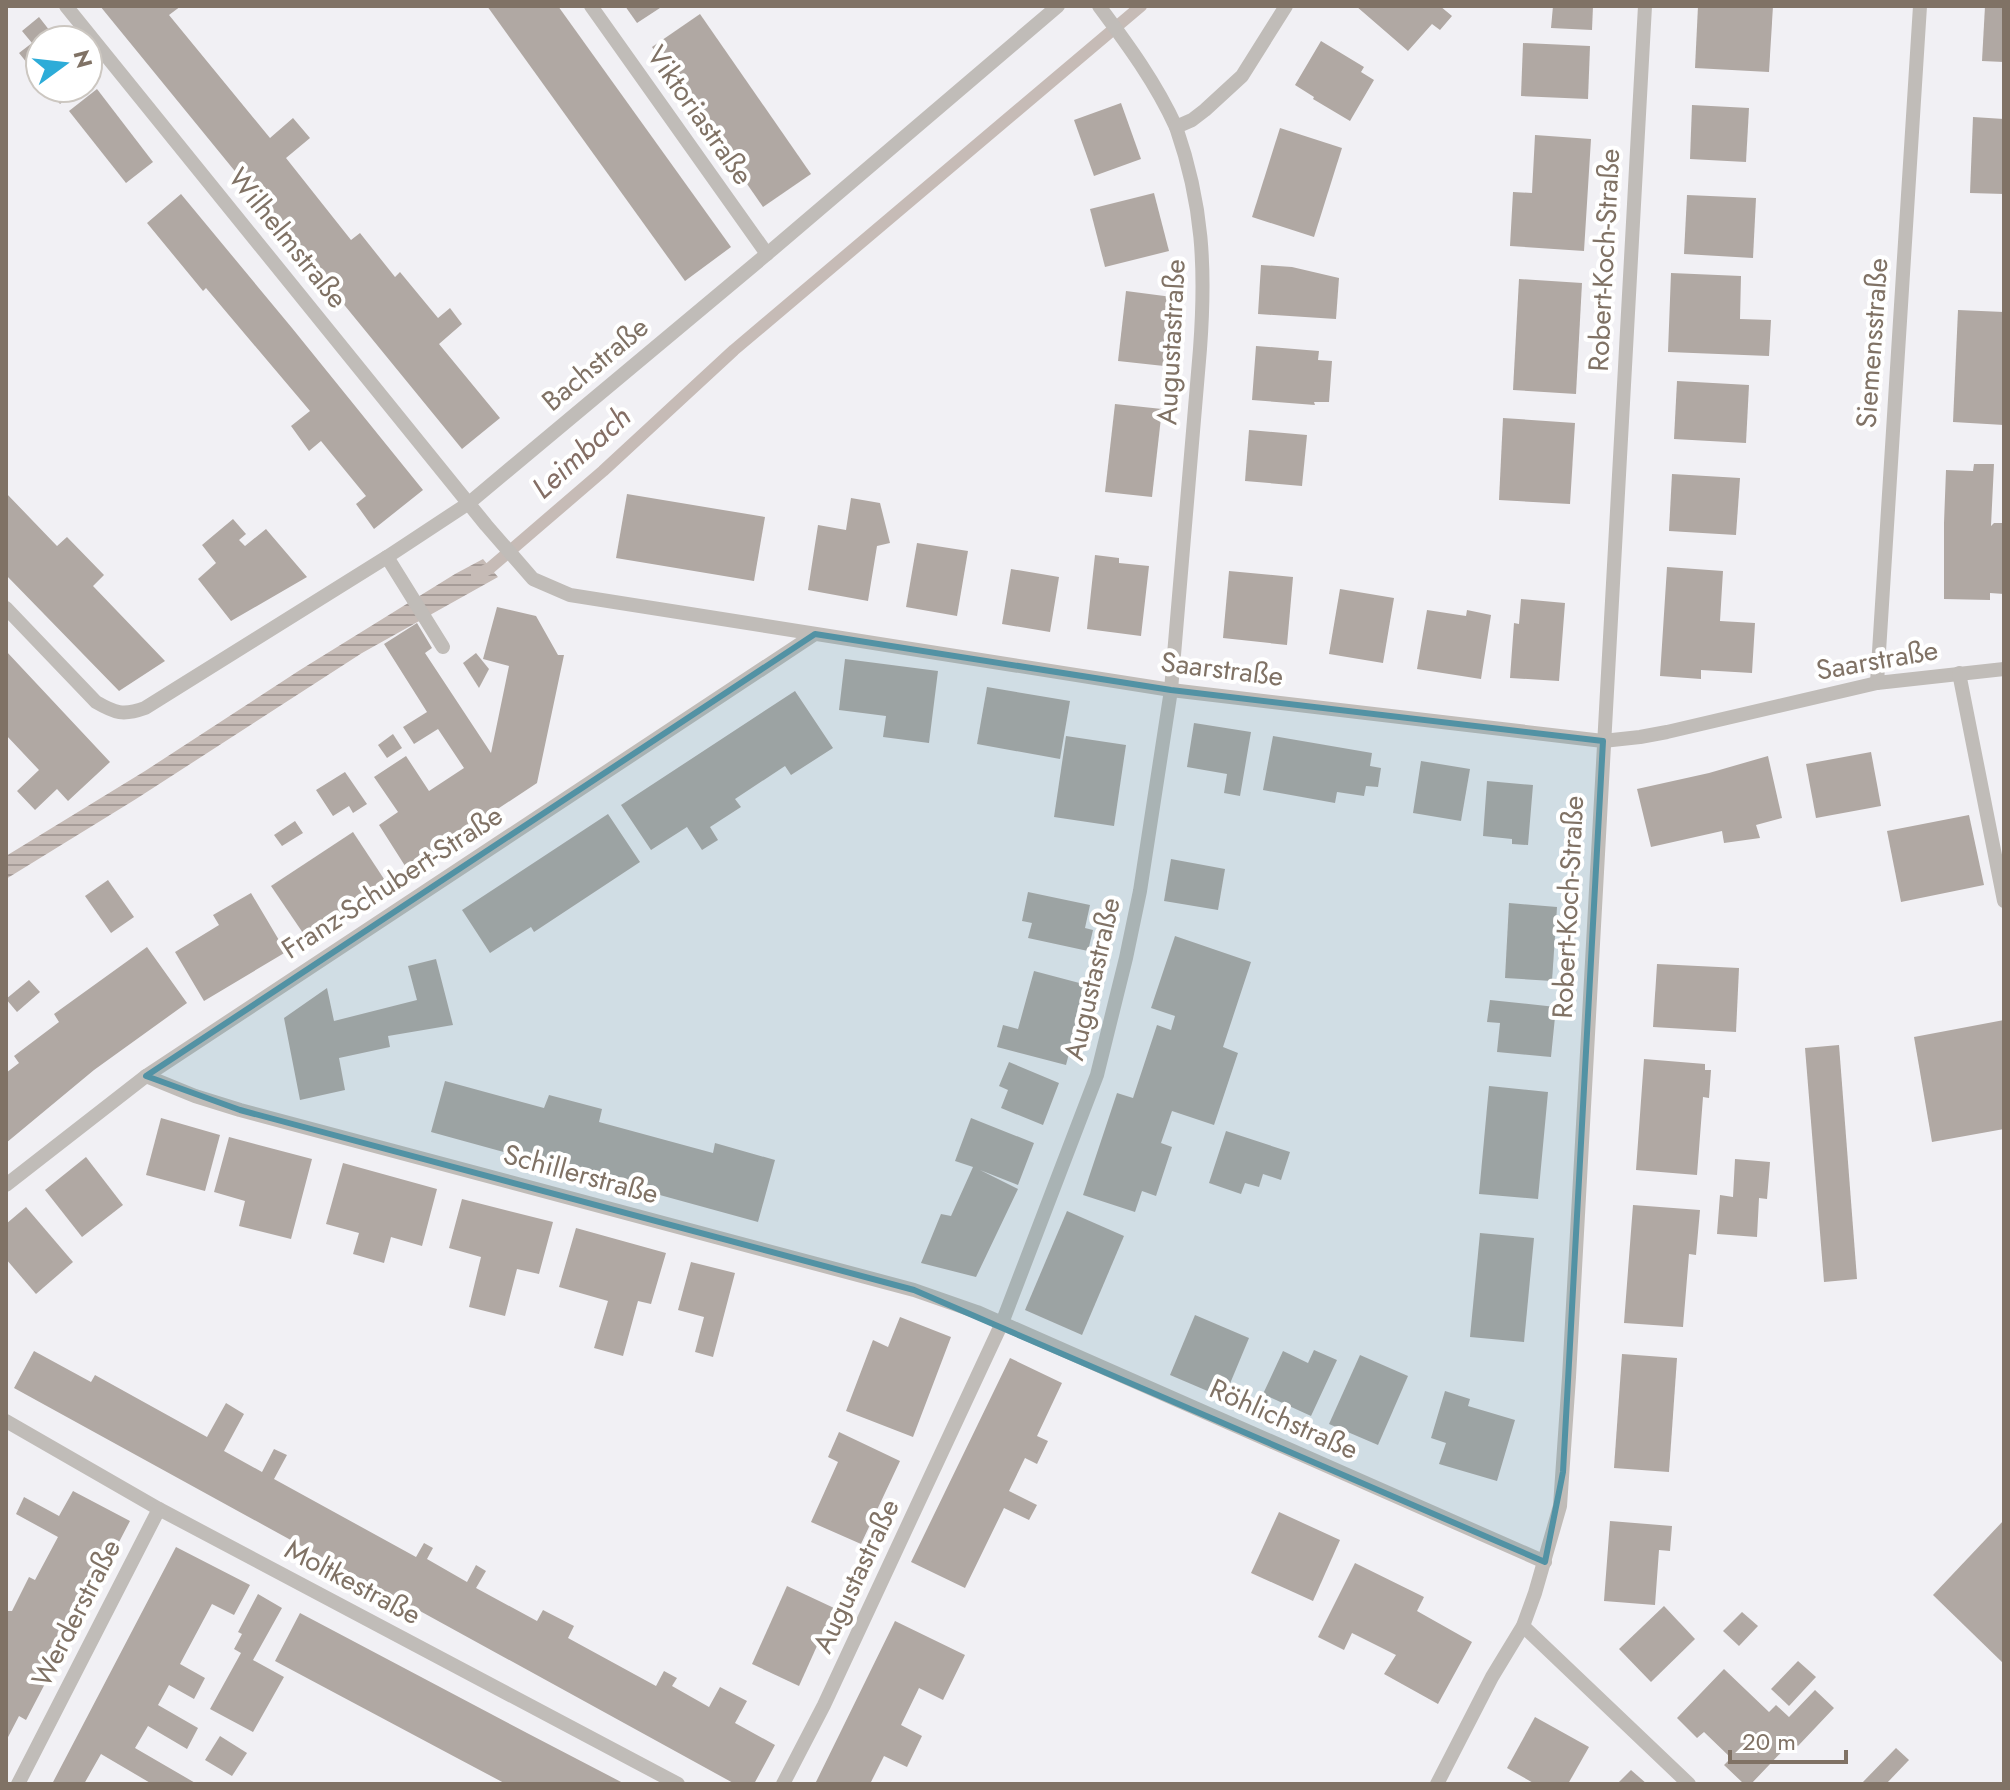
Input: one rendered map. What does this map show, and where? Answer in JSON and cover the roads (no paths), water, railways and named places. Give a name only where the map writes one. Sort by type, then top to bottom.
[{"type":"street","name":"Wilhelmstraße","points":[[66,6],[469,503]]},
{"type":"street","name":"Viktoriastraße","points":[[591,6],[767,254]]},
{"type":"street","name":"Bachstraße","points":[[6,608],[96,702],[112,712],[130,713],[145,708],[469,503],[1058,6]]},
{"type":"street","points":[[1176,127],[1205,110],[1242,76],[1286,6]]},
{"type":"street","name":"Robert-Koch-Straße","points":[[1437,1784],[1492,1677],[1523,1626],[1560,1506],[1645,6]]},
{"type":"street","name":"Siemensstraße","points":[[1877,683],[1920,6]]},
{"type":"street","name":"Augustastraße","points":[[783,1784],[830,1692],[1002,1323],[1097,1075],[1140,891],[1171,690],[1203,303],[1203,261],[1189,163],[1176,127],[1162,97],[1100,7]]},
{"type":"street","name":"Saarstraße","points":[[469,503],[533,579],[570,595],[1171,690],[1603,741],[1667,732],[1877,683],[2004,669]]},
{"type":"street","points":[[387,557],[443,647]]},
{"type":"street","name":"Franz-Schubert-Straße","points":[[6,1185],[146,1076],[815,634]]},
{"type":"street","points":[[1959,673],[2004,901]]},
{"type":"street","name":"Schillerstraße","points":[[146,1076],[240,1110],[914,1290],[1002,1323]]},
{"type":"street","name":"Röhlichstraße","points":[[1002,1323],[1545,1562]]},
{"type":"street","name":"Moltkestraße","points":[[6,1421],[159,1509],[678,1784]]},
{"type":"street","name":"Werderstraße","points":[[18,1784],[159,1509]]},
{"type":"street","points":[[1523,1626],[1689,1784]]},
{"type":"waterway","name":"Leimbach","points":[[477,575],[490,568],[603,471],[734,350],[1141,6]]}]
